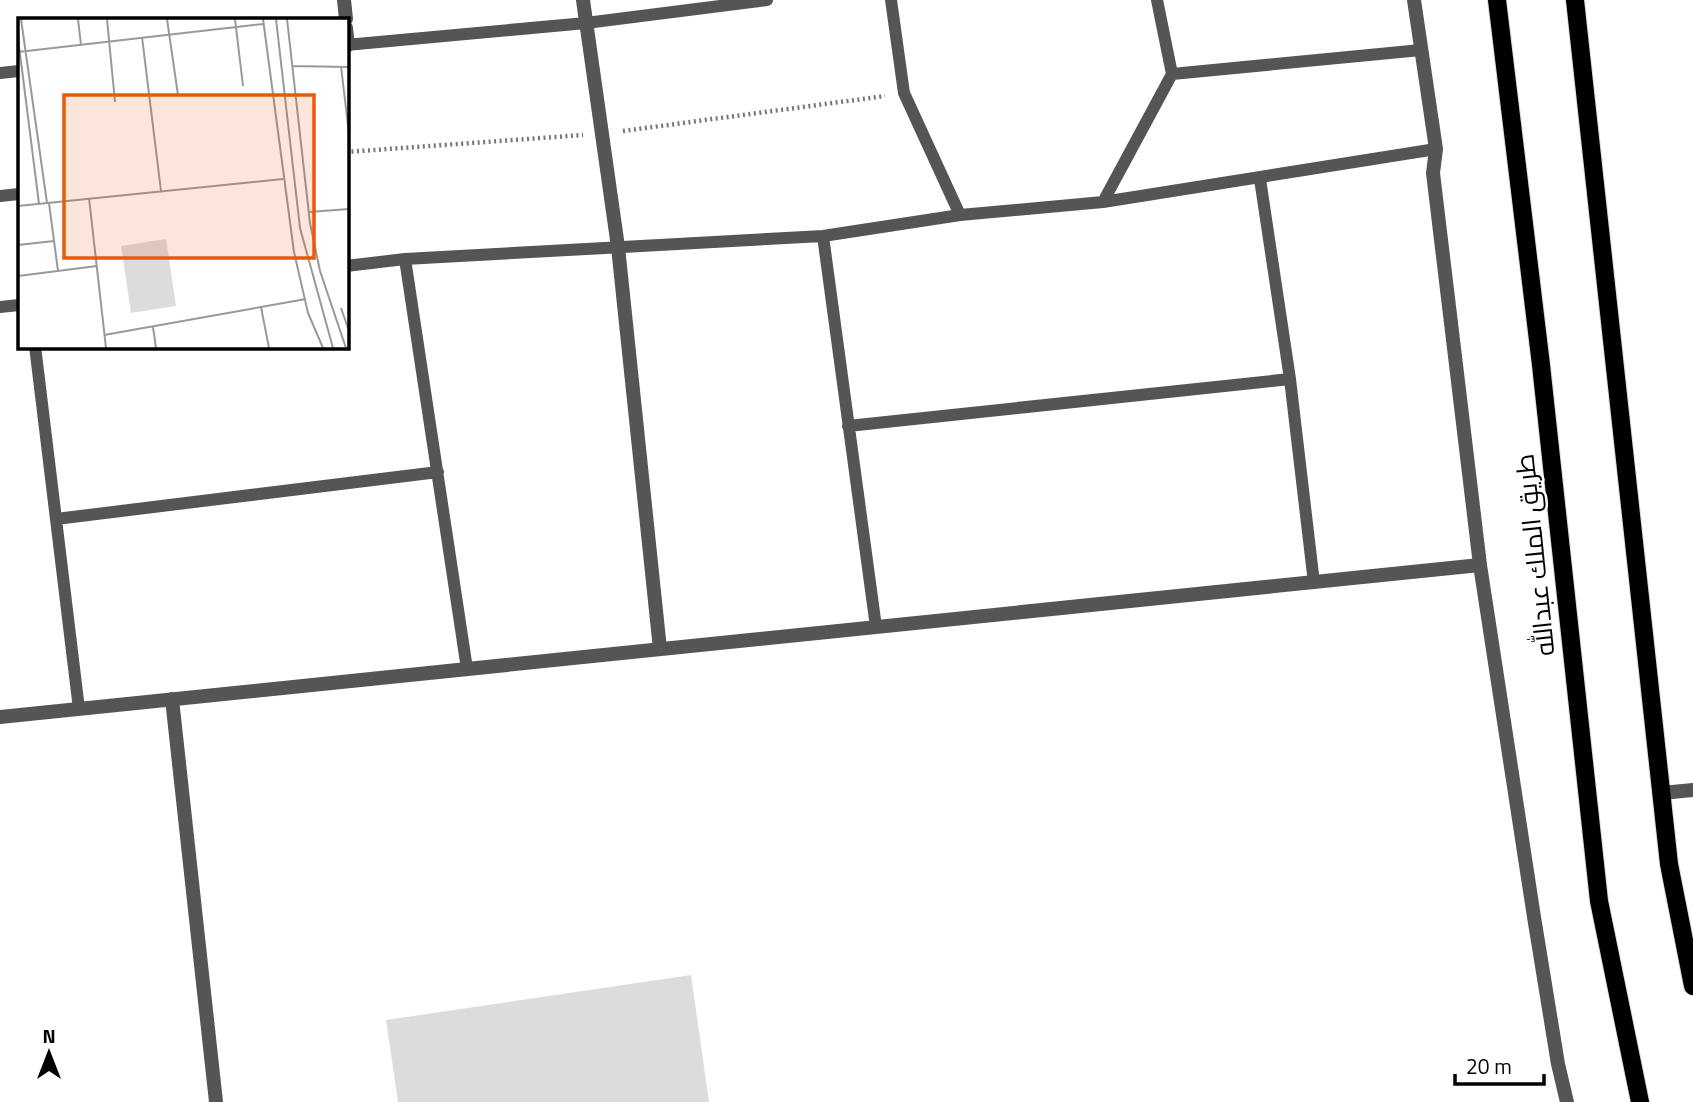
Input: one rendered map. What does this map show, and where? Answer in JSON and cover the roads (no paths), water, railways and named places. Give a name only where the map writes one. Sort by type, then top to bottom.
[{"type":"main road","name":"طريق الملك عبدالله","points":[[1497,0],[1543,379],[1599,901],[1640,1102]]},
{"type":"main road","points":[[1575,0],[1669,864],[1693,986]]},
{"type":"street","points":[[344,0],[346,18]]},
{"type":"street","points":[[583,0],[618,247],[660,649]]},
{"type":"street","points":[[1414,0],[1436,149],[1433,173],[1480,565],[1534,917],[1567,1102]]},
{"type":"street","points":[[0,717],[1480,565]]},
{"type":"street","points":[[172,699],[216,1102]]},
{"type":"street","points":[[1662,793],[1693,790]]},
{"type":"lane","points":[[348,45],[586,23],[767,0]]},
{"type":"lane","points":[[891,0],[904,93],[960,215]]},
{"type":"lane","points":[[1103,202],[1172,74],[1157,0]]},
{"type":"lane","points":[[1172,74],[1421,50]]},
{"type":"lane","points":[[0,73],[18,71]]},
{"type":"lane","points":[[348,265],[405,258],[823,236],[960,215],[1103,202],[1436,149]]},
{"type":"lane","points":[[1260,179],[1290,379],[1314,583]]},
{"type":"lane","points":[[0,196],[18,194]]},
{"type":"lane","points":[[823,236],[876,627]]},
{"type":"lane","points":[[405,258],[467,669]]},
{"type":"lane","points":[[0,307],[18,305]]},
{"type":"lane","points":[[35,348],[79,709]]},
{"type":"lane","points":[[848,426],[1290,379]]},
{"type":"lane","points":[[56,519],[438,471]]}]
